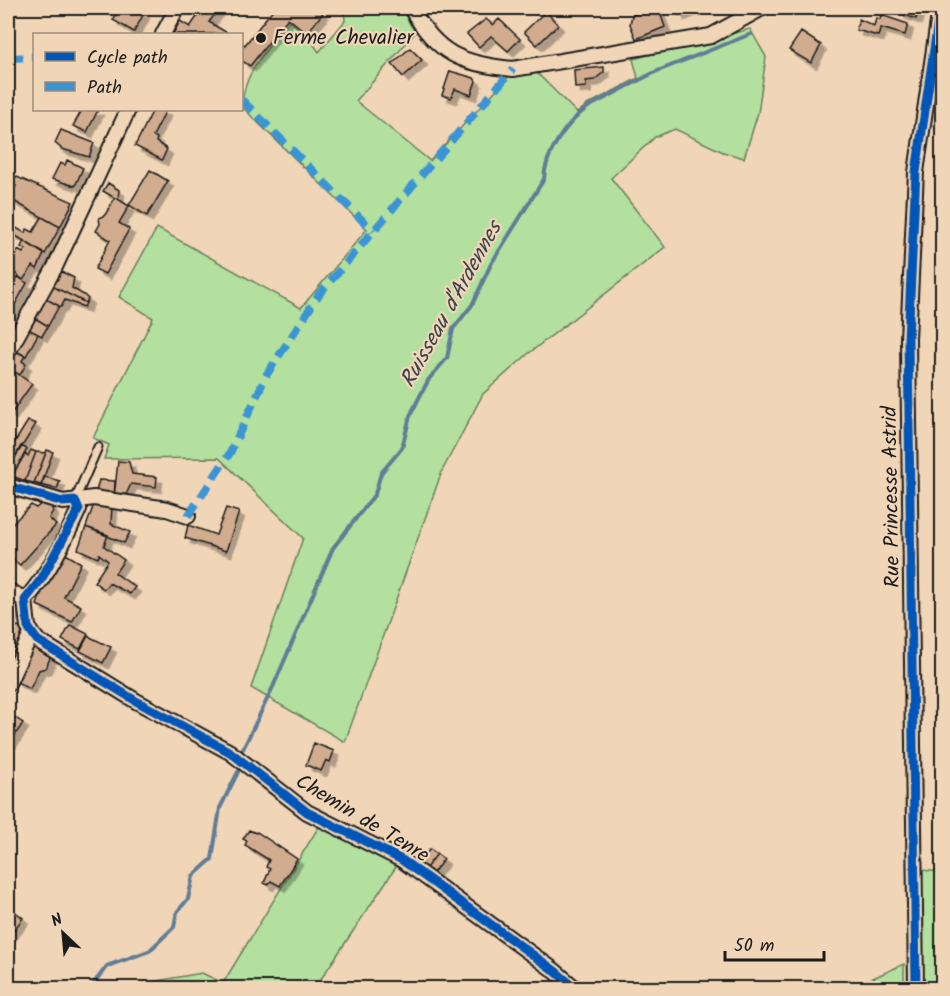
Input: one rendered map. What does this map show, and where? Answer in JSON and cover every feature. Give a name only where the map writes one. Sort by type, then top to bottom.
[{"type":"street","points":[[164,33],[177,8]]},
{"type":"street","points":[[411,8],[435,43],[459,58],[482,66],[513,69],[702,38],[737,24],[762,8]]},
{"type":"street","name":"Rue Princesse Astrid","points":[[916,988],[908,339],[916,172],[940,8]]},
{"type":"street","points":[[8,352],[55,267],[128,111]]},
{"type":"street","points":[[8,486],[63,502],[94,498],[167,509],[188,516]]},
{"type":"street","points":[[8,684],[31,634],[25,600],[42,578],[72,525],[79,509],[75,501]]},
{"type":"street","points":[[8,590],[25,600]]},
{"type":"street","name":"Chemin de Tenre","points":[[31,634],[136,701],[230,752],[307,812],[402,860],[575,988]]},
{"type":"lane","points":[[75,501],[98,447]]},
{"type":"green space","points":[[344,8],[401,8],[415,33],[356,101],[430,161],[509,76],[536,72],[577,113],[587,105],[638,78],[633,59],[750,29],[766,57],[758,113],[744,158],[723,152],[675,129],[655,137],[611,178],[665,247],[528,354],[483,394],[442,471],[345,742],[251,688],[303,538],[219,458],[104,459],[109,445],[93,438],[153,318],[119,297],[157,228],[301,308],[367,229],[243,108],[243,95],[252,71],[289,21],[308,36],[319,52],[345,21]]},
{"type":"green space","points":[[321,823],[398,864],[315,988],[116,988],[202,973],[223,983]]},
{"type":"green space","points":[[921,870],[942,872],[942,988],[921,988]]},
{"type":"green space","points":[[904,964],[904,988],[851,988]]},
{"type":"building","points":[[128,8],[144,13],[134,32],[113,20],[119,9],[126,13]]},
{"type":"building","name":"Ferme Chevalier","points":[[203,8],[220,8],[209,22],[227,33],[174,33],[180,21],[190,27]]},
{"type":"building","name":"Ferme Chevalier","points":[[274,8],[316,8],[323,13],[307,33],[288,18],[250,66],[243,62],[243,44],[245,45]]},
{"type":"building","points":[[654,8],[659,10],[665,27],[636,39],[630,24],[632,15]]},
{"type":"building","points":[[676,8],[697,8],[679,15]]},
{"type":"building","points":[[901,8],[919,8],[916,19],[899,13]]},
{"type":"building","points":[[546,11],[558,25],[537,45],[524,32]]},
{"type":"building","points":[[881,15],[908,24],[905,35],[881,28],[878,36],[856,30],[859,19],[874,26],[876,18],[880,19]]},
{"type":"building","points":[[486,19],[493,25],[499,19],[520,39],[508,51],[491,36],[479,47],[467,34]]},
{"type":"building","points":[[801,32],[821,45],[811,63],[789,50]]},
{"type":"building","points":[[410,48],[422,60],[403,77],[392,64]]},
{"type":"building","points":[[604,67],[604,72],[594,80],[586,81],[586,87],[575,88],[574,70]]},
{"type":"building","points":[[450,71],[474,78],[476,81],[471,95],[455,89],[451,98],[442,95]]},
{"type":"building","points":[[81,111],[98,111],[87,132],[73,126]]},
{"type":"building","points":[[152,111],[166,111],[153,136],[157,138],[156,142],[167,149],[162,160],[135,146]]},
{"type":"building","points":[[61,130],[94,143],[89,157],[62,149],[55,143]]},
{"type":"building","points":[[67,160],[83,168],[75,186],[52,179],[60,163],[65,165]]},
{"type":"building","points":[[150,170],[168,181],[147,216],[129,205]]},
{"type":"building","points":[[8,173],[73,202],[60,227],[8,198],[16,186],[8,182]]},
{"type":"building","points":[[108,183],[119,190],[118,199],[129,206],[119,223],[129,229],[105,274],[95,269],[110,240],[96,231],[100,224],[99,218],[105,215],[115,198],[103,191]]},
{"type":"building","points":[[42,217],[60,227],[45,254],[8,231],[11,225],[25,233],[27,229],[33,232]]},
{"type":"building","points":[[24,241],[44,254],[37,269],[33,266],[23,280],[8,267],[18,250],[23,253],[26,249],[21,247]]},
{"type":"building","points":[[58,270],[74,278],[72,288],[88,299],[86,303],[48,284]]},
{"type":"building","points":[[18,277],[27,283],[9,315],[8,291]]},
{"type":"building","points":[[48,284],[86,303],[84,307],[65,300],[61,307],[41,296]]},
{"type":"building","points":[[41,296],[59,306],[48,326],[30,315]]},
{"type":"building","points":[[30,315],[48,326],[42,336],[24,327]]},
{"type":"building","points":[[24,327],[38,334],[26,356],[12,349]]},
{"type":"building","points":[[12,349],[25,356],[22,361],[26,364],[20,375],[15,372],[8,381],[8,356]]},
{"type":"building","points":[[15,372],[32,384],[11,414],[8,412],[8,383]]},
{"type":"building","points":[[28,421],[36,424],[8,469],[8,453]]},
{"type":"building","points":[[9,434],[16,439],[8,453],[8,436]]},
{"type":"building","points":[[21,446],[27,449],[12,476],[8,469]]},
{"type":"building","points":[[31,450],[36,452],[25,481],[12,476],[25,454],[28,456]]},
{"type":"building","points":[[47,450],[53,452],[41,485],[34,483]]},
{"type":"building","points":[[36,452],[46,453],[34,483],[25,481]]},
{"type":"building","points":[[118,461],[129,462],[132,474],[157,477],[156,487],[131,484],[124,499],[114,498]]},
{"type":"building","points":[[45,477],[60,481],[57,489],[41,485]]},
{"type":"building","points":[[99,480],[115,481],[114,498],[95,495]]},
{"type":"building","points":[[95,501],[112,505],[111,524],[130,532],[124,543],[86,527]]},
{"type":"building","points":[[49,502],[53,511],[49,518],[56,525],[20,565],[10,557],[8,560],[8,528],[31,505],[36,508]]},
{"type":"building","points":[[226,508],[239,512],[226,551],[185,538],[188,525],[216,535]]},
{"type":"building","points":[[86,527],[108,535],[104,546],[124,560],[115,573],[135,587],[130,594],[109,583],[104,589],[94,582],[108,561],[99,554],[98,558],[78,549]]},
{"type":"building","points":[[64,553],[81,563],[64,597],[81,606],[72,622],[37,605],[41,593]]},
{"type":"building","points":[[8,601],[17,607],[8,621]]},
{"type":"building","points":[[70,625],[88,634],[80,649],[62,640]]},
{"type":"building","points":[[16,626],[22,627],[21,642],[8,673],[8,637],[11,638]]},
{"type":"building","points":[[88,636],[111,647],[103,663],[80,651]]},
{"type":"building","points":[[32,644],[52,653],[46,668],[39,670],[30,689],[15,681]]},
{"type":"building","points":[[8,713],[23,723],[8,746]]},
{"type":"building","points":[[314,743],[334,751],[330,762],[326,760],[321,771],[306,765]]},
{"type":"building","points":[[249,830],[257,832],[297,859],[280,886],[271,881],[268,885],[264,883],[270,869],[266,867],[269,860],[245,845],[247,841],[243,839]]},
{"type":"building","points":[[430,849],[437,854],[426,868],[419,862]]},
{"type":"building","points":[[437,854],[444,859],[433,873],[426,868]]},
{"type":"building","points":[[13,910],[23,918],[8,938],[8,917]]},
{"type":"waterway","name":"Ruisseau d'Ardennes","points":[[243,749],[273,687],[333,548],[375,494],[381,473],[402,448],[410,416],[429,379],[447,358],[453,329],[472,305],[491,264],[544,179],[548,159],[558,139],[572,121],[588,107],[655,72],[751,34]]},
{"type":"waterway","name":"Ruisseau d'Ardennes","points":[[90,988],[107,966],[149,951],[174,927],[177,912],[188,899],[193,876],[212,859],[220,808],[238,772]]},
{"type":"marked path","points":[[8,58],[33,57]]},
{"type":"marked path","points":[[188,516],[230,453],[267,374],[320,293],[513,69]]},
{"type":"marked path","points":[[243,101],[373,231]]},
{"type":"cycle path","points":[[916,988],[908,339],[916,172],[940,8]]},
{"type":"cycle path","points":[[8,486],[63,502],[75,501],[79,509],[42,578],[25,600],[28,627],[37,640],[136,701],[230,752],[307,812],[402,860],[575,988]]},
{"type":"place","name":"Ferme Chevalier","points":[[261,38]]}]
